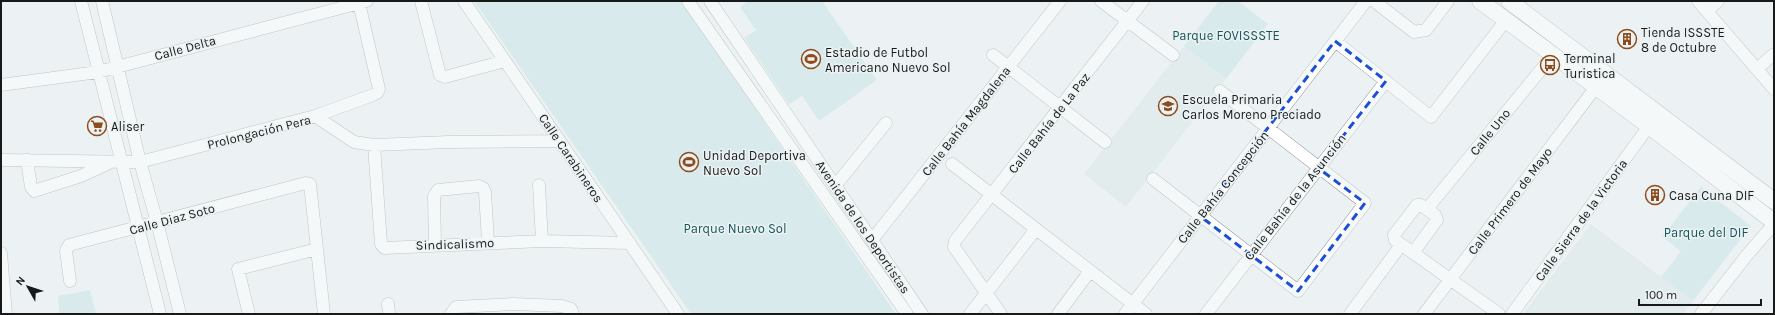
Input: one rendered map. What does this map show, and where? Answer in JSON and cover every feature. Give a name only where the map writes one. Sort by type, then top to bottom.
[{"type":"main road","points":[[1480,1],[1649,126],[1774,223]]},
{"type":"main road","points":[[1509,1],[1774,201]]},
{"type":"street","points":[[81,1],[118,162],[138,228],[160,314]]},
{"type":"street","points":[[102,1],[140,162],[158,222],[180,314]]},
{"type":"street","points":[[421,1],[440,75],[442,77],[505,61]]},
{"type":"street","name":"Calle Carabineros","points":[[464,1],[678,314]]},
{"type":"street","points":[[692,6],[709,1]]},
{"type":"street","name":"Avenida de los Deportistas","points":[[709,1],[922,314]]},
{"type":"street","name":"Calle Bahía Magdalena","points":[[872,240],[1060,1]]},
{"type":"street","points":[[1101,1],[1173,55]]},
{"type":"street","name":"Calle Bahía de La Paz","points":[[987,293],[954,247],[954,244],[1143,1]]},
{"type":"street","name":"Calle Bahía Concepción","points":[[1125,314],[1366,1]]},
{"type":"street","points":[[1374,1],[1414,32],[1426,30],[1448,1]]},
{"type":"street","points":[[1698,1],[1774,89]]},
{"type":"street","points":[[1707,11],[1718,1]]},
{"type":"street","points":[[315,116],[377,93],[379,89],[363,2]]},
{"type":"street","name":"Calle Delta","points":[[1,85],[98,72],[363,2]]},
{"type":"street","name":"Avenida de los Deportistas","points":[[692,6],[907,314]]},
{"type":"street","points":[[1335,41],[1431,117],[1506,20]]},
{"type":"street","points":[[1757,69],[1774,54]]},
{"type":"street","points":[[993,55],[1105,142]]},
{"type":"street","name":"Calle Uno","points":[[1427,209],[1553,55]]},
{"type":"street","name":"Calle Bahía de la Asunción","points":[[1206,314],[1386,81]]},
{"type":"street","name":"Calle Primero de Mayo","points":[[1424,314],[1596,87]]},
{"type":"street","points":[[1153,179],[1298,291],[1365,203],[1220,91]]},
{"type":"street","name":"Prolongación Pera","points":[[1,160],[140,162],[315,116],[354,142],[374,145],[449,142],[560,141]]},
{"type":"street","points":[[835,186],[886,123]]},
{"type":"street","name":"Calle Sierra de la Victoria","points":[[1512,314],[1649,126]]},
{"type":"street","points":[[791,146],[802,138]]},
{"type":"street","name":"Sindicalismo","points":[[374,145],[382,246],[384,248],[488,242],[542,241],[630,243]]},
{"type":"street","points":[[27,160],[31,187],[34,191],[118,162]]},
{"type":"street","points":[[952,164],[1146,314]]},
{"type":"street","name":"Calle Diaz Soto","points":[[70,281],[66,250],[69,245],[306,183],[310,184],[317,249]]},
{"type":"street","points":[[539,185],[542,241]]},
{"type":"street","points":[[435,244],[434,196],[436,192],[438,190],[479,186],[483,188],[485,192],[488,242]]},
{"type":"street","points":[[1413,253],[1436,220],[1435,215],[1421,205],[1417,205],[1394,235],[1395,240],[1401,245],[1499,314]]},
{"type":"street","points":[[1701,314],[1774,223]]},
{"type":"street","points":[[970,314],[1036,229]]},
{"type":"street","points":[[1350,314],[1401,245]]},
{"type":"street","points":[[249,314],[238,269],[317,249],[324,314]]},
{"type":"street","points":[[1,253],[6,314]]},
{"type":"street","points":[[1058,314],[1090,271]]},
{"type":"street","points":[[987,293],[1001,314]]},
{"type":"street","points":[[451,314],[456,307],[514,309],[562,306],[571,309],[573,314]]},
{"type":"highlighted area","points":[[1335,41],[1386,81],[1318,168],[1365,203],[1298,291],[1200,216]]},
{"type":"shaded area","points":[[1184,46],[1226,79],[1126,207],[1084,174]]},
{"type":"shaded area","points":[[1591,224],[1693,301],[1683,314],[1523,314]]},
{"type":"green space","name":"Unidad Deportiva Nuevo Sol","points":[[474,1],[681,1],[896,314],[691,314]]},
{"type":"green space","name":"Estadio de Futbol Americano Nuevo Sol","points":[[748,1],[822,1],[877,80],[819,121],[802,96],[789,104],[744,38],[756,30],[740,7]]},
{"type":"green space","name":"Parque FOVISSSTE","points":[[1219,1],[1238,1],[1268,24],[1226,79],[1184,46]]},
{"type":"green space","name":"Parque del DIF","points":[[1701,187],[1751,226],[1693,301],[1661,277],[1681,251],[1662,237]]},
{"type":"green space","points":[[90,290],[96,314],[59,314],[58,296]]},
{"type":"place","name":"Tienda ISSSTE 8 de Octubre","points":[[1627,39]]},
{"type":"place","name":"Estadio de Futbol Americano Nuevo Sol","points":[[811,59]]},
{"type":"place","name":"Terminal Turistica","points":[[1550,65]]},
{"type":"place","name":"Escuela Primaria Carlos Moreno Preciado","points":[[1168,106]]},
{"type":"place","name":"Aliser","points":[[97,126]]},
{"type":"place","name":"Unidad Deportiva Nuevo Sol","points":[[689,162]]},
{"type":"place","name":"Casa Cuna DIF","points":[[1655,195]]},
{"type":"park label","name":"Parque Nuevo Sol","points":[[735,228]]}]
